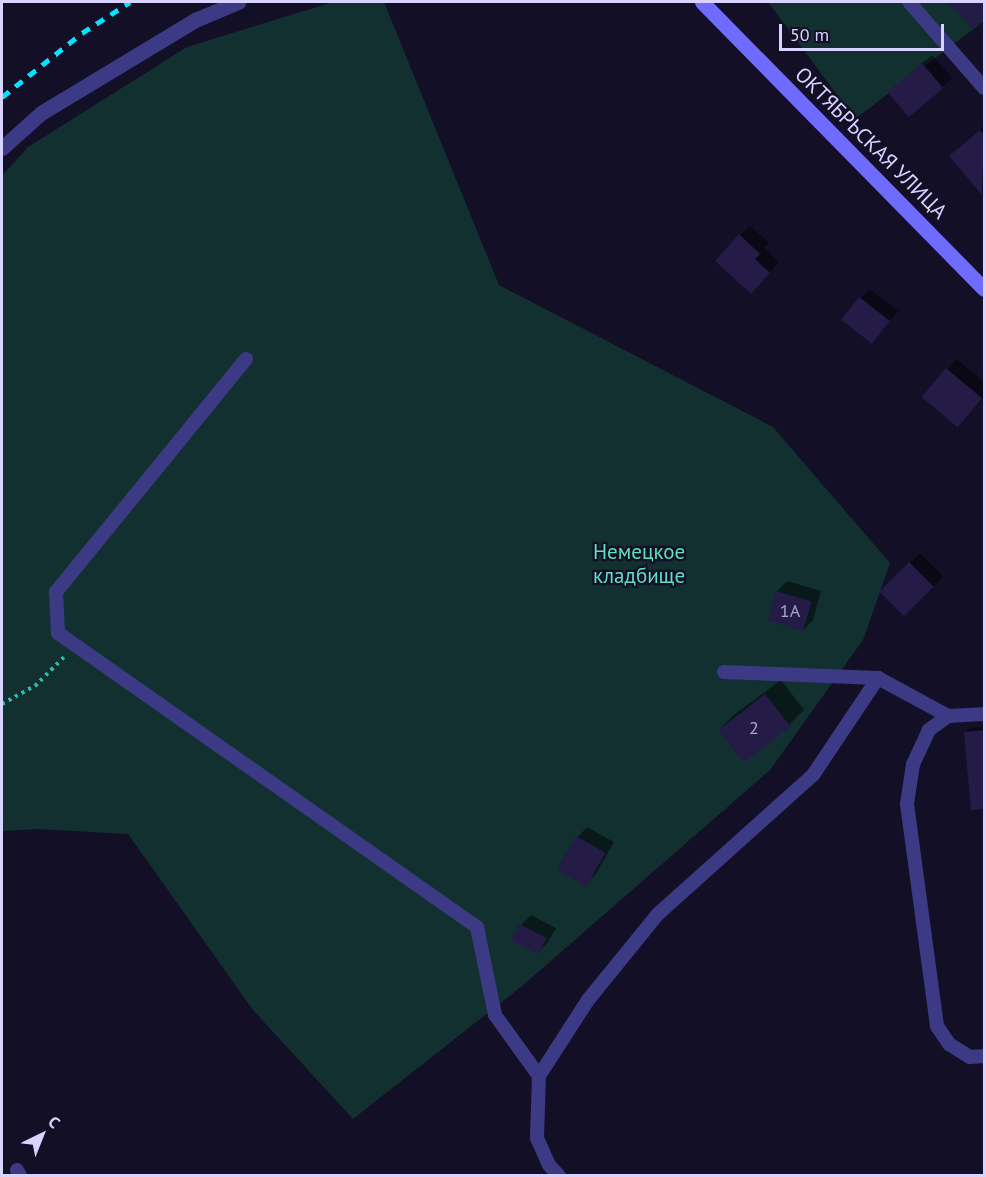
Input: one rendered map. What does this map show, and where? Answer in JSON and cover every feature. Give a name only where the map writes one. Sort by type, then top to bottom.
[{"type":"main road","name":"ОКТЯБРЬСКАЯ УЛИЦА","points":[[702,2],[984,289]]},
{"type":"street","points":[[2,148],[41,112],[195,20],[238,2]]},
{"type":"lane","points":[[909,2],[984,88]]},
{"type":"lane","points":[[246,359],[56,592],[58,633],[477,927],[495,1014],[539,1076]]},
{"type":"lane","points":[[724,672],[878,678],[948,716],[984,714]]},
{"type":"lane","points":[[559,1176],[549,1165],[537,1138],[539,1076],[588,1000],[658,914],[813,775],[878,678]]},
{"type":"lane","points":[[948,716],[929,730],[913,764],[907,804],[937,1026],[949,1044],[970,1057],[984,1056]]},
{"type":"path","points":[[2,704],[35,686],[75,645]]},
{"type":"green space","name":"Немецкое кладбище","points":[[333,2],[384,2],[499,285],[773,427],[890,563],[863,640],[770,770],[522,986],[353,1119],[253,1010],[128,834],[39,829],[2,831],[2,176],[28,147],[187,47]]},
{"type":"green space","points":[[768,2],[984,2],[984,21],[855,119]]},
{"type":"building","points":[[948,2],[984,2],[984,18],[973,29]]},
{"type":"building","points":[[922,63],[943,88],[909,117],[888,92]]},
{"type":"building","points":[[980,130],[984,134],[982,195],[949,156]]},
{"type":"building","points":[[739,234],[760,254],[755,259],[770,273],[751,294],[715,261]]},
{"type":"building","points":[[859,297],[890,321],[872,344],[841,320]]},
{"type":"building","points":[[946,368],[982,398],[958,427],[922,397]]},
{"type":"building","points":[[909,562],[934,587],[904,616],[879,592]]},
{"type":"building","points":[[776,591],[812,601],[803,631],[767,621]]},
{"type":"building","points":[[765,694],[790,726],[744,763],[719,730]]},
{"type":"building","points":[[984,730],[984,809],[971,810],[964,732]]},
{"type":"building","points":[[576,836],[605,853],[586,887],[556,870]]},
{"type":"building","points":[[519,924],[547,938],[538,954],[511,940]]},
{"type":"railway","points":[[2,97],[82,33],[130,2]]}]
